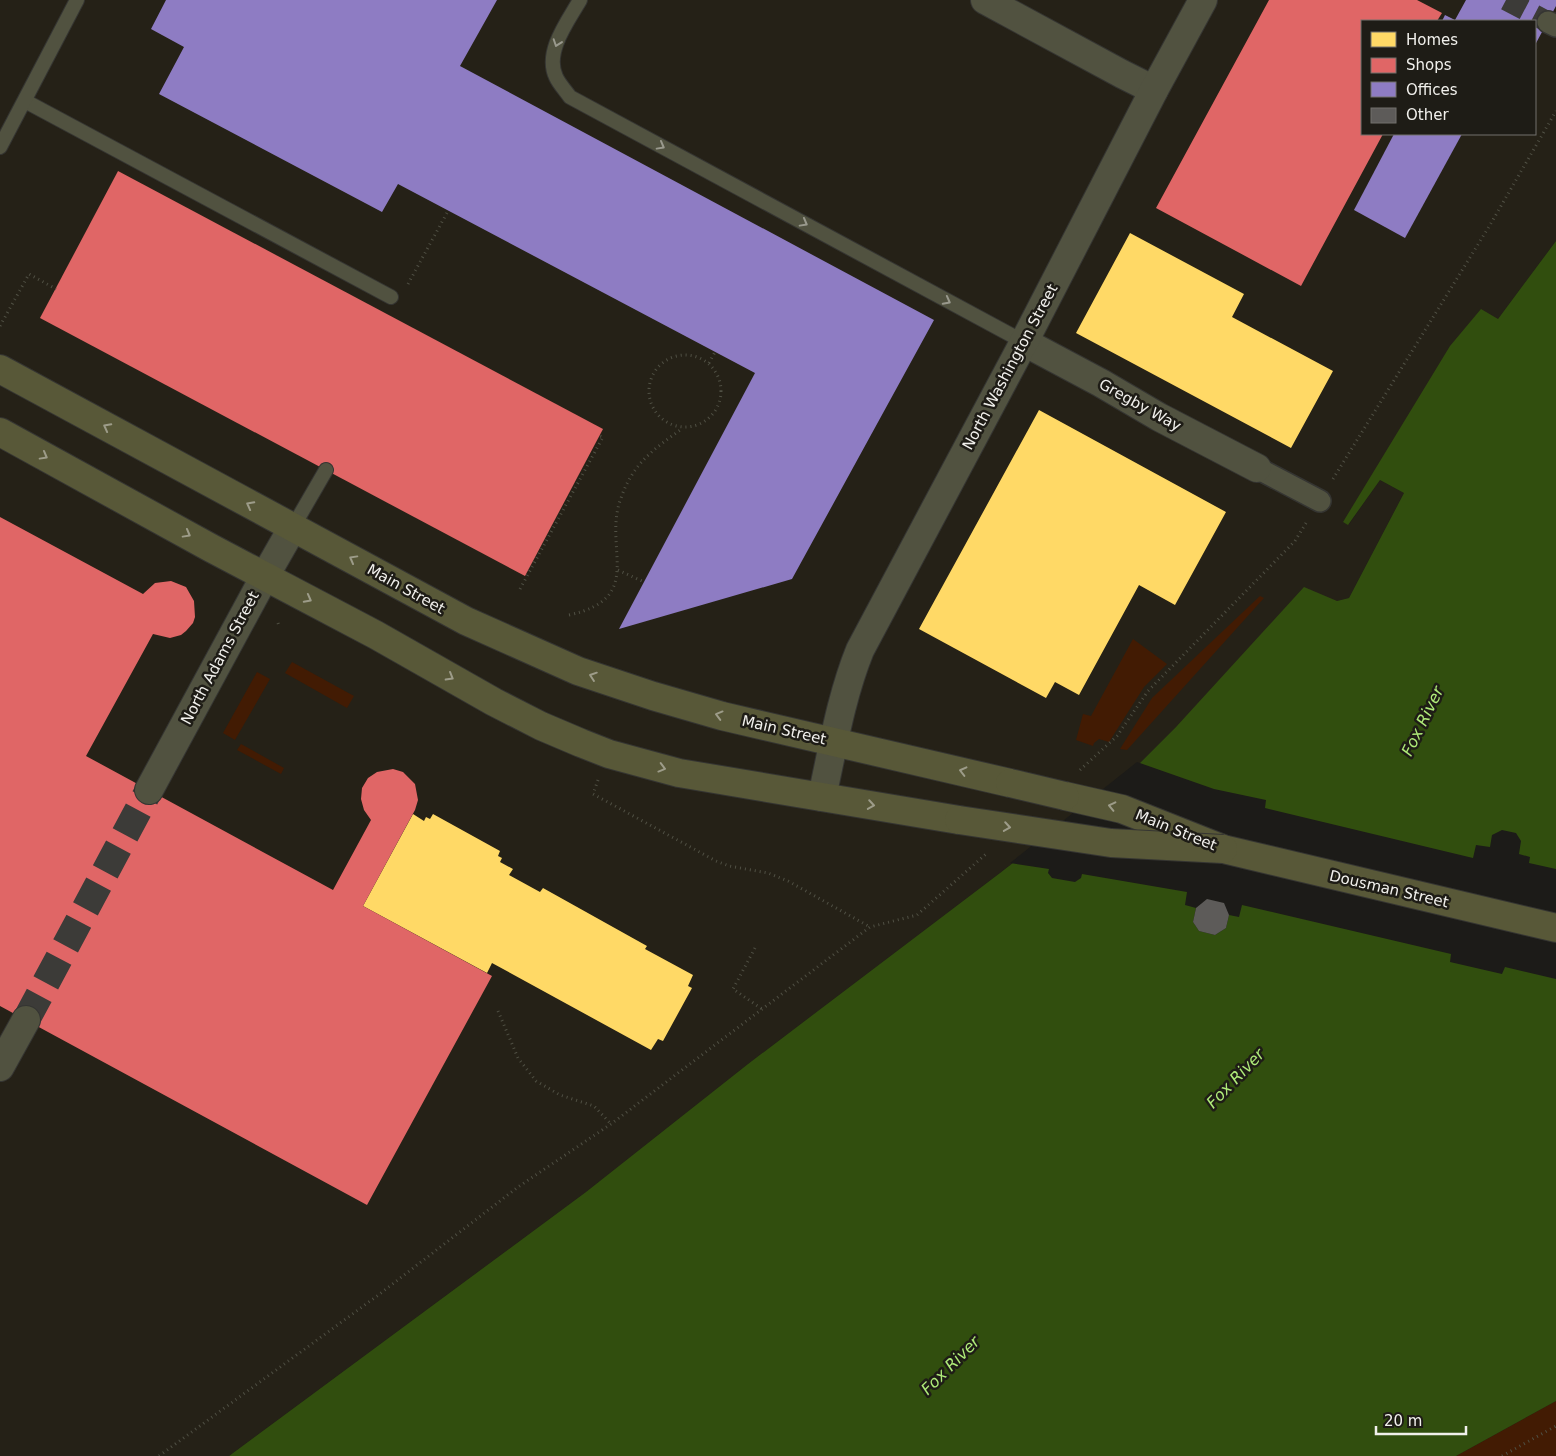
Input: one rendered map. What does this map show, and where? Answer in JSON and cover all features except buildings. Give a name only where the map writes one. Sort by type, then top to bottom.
[{"type":"main road","name":"Main Street","points":[[0,369],[466,621],[578,671],[722,716],[1122,809],[1223,849]]},
{"type":"main road","name":"Main Street","points":[[0,432],[376,635],[525,718],[609,754],[679,773],[1111,844],[1223,849]]},
{"type":"main road","name":"Dousman Street","points":[[1223,849],[1556,928]]},
{"type":"street","points":[[985,0],[1154,90]]},
{"type":"street","name":"North Washington Street","points":[[822,797],[849,678],[860,650],[1203,0]]},
{"type":"street","name":"Gregby Way","points":[[1024,342],[1256,468]]},
{"type":"street","points":[[1256,468],[1320,501]]},
{"type":"street","name":"North Adams Street","points":[[149,790],[293,527]]},
{"type":"street","points":[[2,1057],[26,1020]]},
{"type":"lane","points":[[0,147],[77,0]]},
{"type":"lane","points":[[580,0],[561,33],[552,58],[556,77],[570,97],[1024,342]]},
{"type":"lane","points":[[25,101],[391,297]]},
{"type":"lane","points":[[293,527],[326,470]]},
{"type":"path","points":[[391,297],[399,301],[448,211]]},
{"type":"path","points":[[0,326],[29,274],[56,289]]},
{"type":"path","points":[[708,363],[715,352]]},
{"type":"path","points":[[685,355],[698,357],[708,363],[716,372],[722,394],[719,405],[713,415],[694,427],[683,428],[670,425],[660,418],[652,408],[649,384],[654,372],[662,363],[673,357],[685,355]]},
{"type":"path","points":[[569,615],[583,612],[598,604],[610,593],[616,582],[618,570],[615,529],[617,512],[627,482],[648,454],[683,428]]},
{"type":"path","points":[[520,589],[603,437],[600,436]]},
{"type":"path","points":[[618,570],[644,582]]},
{"type":"path","points":[[609,754],[593,794],[716,861],[729,866],[768,873],[782,878],[870,927]]},
{"type":"path","points":[[756,948],[733,989],[762,1009]]},
{"type":"path","points":[[498,1012],[518,1058],[536,1081],[560,1095],[594,1106],[611,1124]]},
{"type":"path","points":[[1502,1456],[1556,1426]]},
{"type":"shaded area","points":[[0,0],[1556,0],[1556,241],[1343,522],[1349,524],[1380,480],[1404,493],[1349,598],[1337,601],[1176,727],[1136,767],[1000,873],[748,1064],[586,1192],[229,1456],[0,1456]]},
{"type":"shaded area","points":[[1260,596],[1264,598],[1127,750],[1120,749],[1152,698]]},
{"type":"shaded area","points":[[1133,639],[1167,664],[1144,687],[1109,742],[1099,739],[1093,746],[1076,740],[1083,714],[1091,716]]},
{"type":"shaded area","points":[[292,662],[354,696],[347,708],[285,673]]},
{"type":"shaded area","points":[[257,672],[270,679],[235,740],[223,733]]},
{"type":"shaded area","points":[[241,744],[284,768],[281,774],[237,750]]},
{"type":"shaded area","points":[[1556,1401],[1556,1456],[1456,1456]]},
{"type":"water","name":"Fox River","points":[[1556,241],[1556,1401],[1456,1456],[229,1456],[586,1192],[748,1064],[1000,873],[1136,767],[1176,727],[1304,587],[1337,601],[1349,598],[1404,493],[1380,480],[1348,525],[1343,522],[1450,346],[1481,309],[1498,319]]},
{"type":"pier","points":[[1137,762],[1214,789],[1266,800],[1265,808],[1473,858],[1476,845],[1490,847],[1492,835],[1502,830],[1516,833],[1521,841],[1519,854],[1530,857],[1529,863],[1556,869],[1556,979],[1505,967],[1502,974],[1450,962],[1451,954],[1242,905],[1239,917],[1229,915],[1226,928],[1215,935],[1199,931],[1193,922],[1196,908],[1185,905],[1187,892],[1082,874],[1081,878],[1075,882],[1052,878],[1048,873],[1049,869],[1010,863]]},
{"type":"tunnel","points":[[1506,0],[1548,22]]},
{"type":"tunnel","points":[[26,1020],[149,790]]}]
